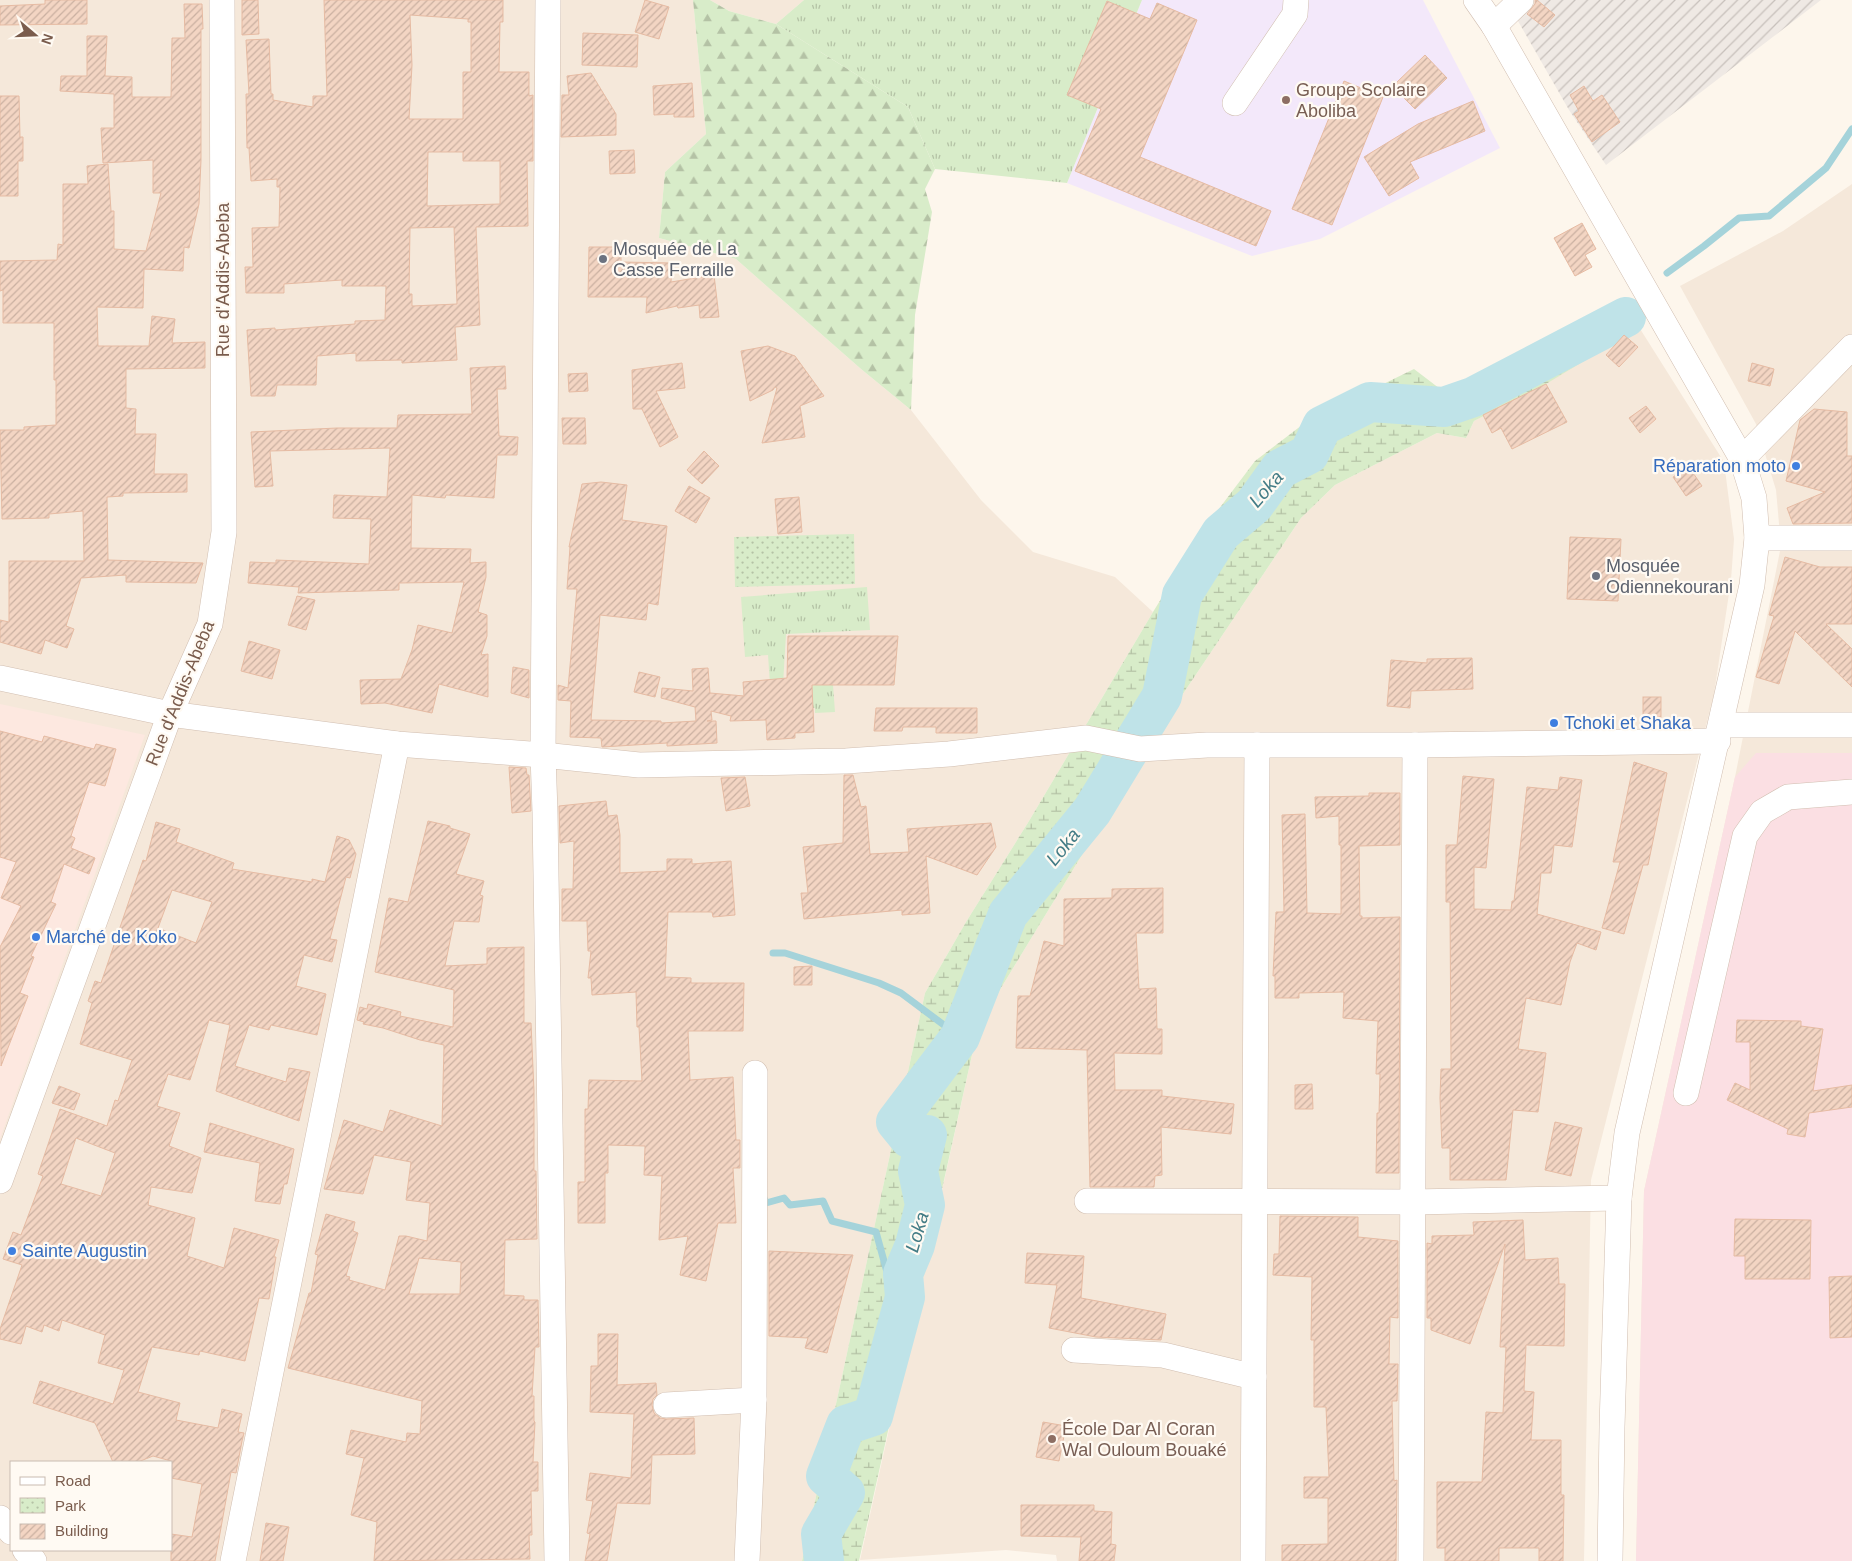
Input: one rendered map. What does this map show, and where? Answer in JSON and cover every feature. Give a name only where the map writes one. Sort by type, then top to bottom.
[{"type":"street","name":"Rue d'Addis-Abeba","points":[[0,1181],[170,714],[210,624],[224,532],[222,0]]},
{"type":"street","points":[[548,0],[543,755],[557,1561]]},
{"type":"street","points":[[1235,103],[1295,14],[1296,0]]},
{"type":"street","points":[[1476,0],[1494,26],[1742,459],[1754,498],[1757,538],[1752,585],[1627,1133],[1618,1198],[1610,1561]]},
{"type":"street","points":[[1494,26],[1521,0]]},
{"type":"street","points":[[1742,459],[1841,368],[1852,347]]},
{"type":"street","points":[[1757,538],[1852,538]]},
{"type":"street","points":[[0,678],[170,714],[397,744],[543,755],[639,765],[846,761],[949,754],[1086,738],[1140,749],[1206,745],[1415,745],[1719,733],[1852,725]]},
{"type":"street","points":[[233,1561],[397,744]]},
{"type":"street","points":[[1253,1561],[1257,745]]},
{"type":"street","points":[[1411,1561],[1415,745]]},
{"type":"street","points":[[1686,1093],[1745,836],[1762,812],[1788,797],[1852,792]]},
{"type":"street","points":[[747,1561],[754,1400],[755,1073]]},
{"type":"street","points":[[1087,1201],[1413,1202],[1618,1198]]},
{"type":"street","points":[[1074,1350],[1163,1355],[1254,1377]]},
{"type":"street","points":[[666,1405],[754,1400]]},
{"type":"street","points":[[0,1518],[10,1531]]},
{"type":"shaded area","points":[[0,0],[693,0],[706,134],[665,172],[659,238],[736,259],[861,369],[911,410],[981,500],[1033,552],[1115,577],[1153,612],[925,993],[802,1561],[0,1561]]},
{"type":"shaded area","points":[[710,0],[804,0],[776,24],[729,11]]},
{"type":"shaded area","points":[[1142,0],[1423,0],[1500,148],[1320,239],[1252,256],[1067,183]]},
{"type":"shaded area","points":[[1538,0],[1821,0],[1606,165],[1569,110],[1518,21]]},
{"type":"shaded area","points":[[1852,184],[1852,1561],[1636,1561],[1644,1191],[1735,777],[1781,546],[1776,490],[1756,424],[1680,286],[1783,231]]},
{"type":"shaded area","points":[[1637,324],[1724,462],[1734,539],[1731,580],[1714,694],[1591,1180],[1584,1561],[1057,1561],[1056,1555],[1006,1550],[860,1560],[976,1037],[1001,988],[1152,740],[1301,518],[1335,485],[1437,433],[1466,438],[1474,421],[1589,358]]},
{"type":"shaded area","name":"Marché de Koko","points":[[0,704],[145,735],[0,1139]]},
{"type":"shaded area","points":[[1756,753],[1852,753],[1852,1561],[1636,1561],[1644,1191],[1735,777]]},
{"type":"green space","points":[[693,0],[710,0],[729,11],[776,24],[908,107],[935,169],[925,189],[932,212],[915,315],[911,410],[861,369],[736,259],[659,238],[665,172],[706,134]]},
{"type":"green space","points":[[804,0],[1142,0],[1067,183],[935,169],[908,107],[776,24]]},
{"type":"green space","points":[[1625,302],[1637,324],[1589,358],[1546,384],[1474,421],[1466,438],[1437,433],[1335,485],[1301,518],[1152,740],[1001,988],[976,1037],[859,1561],[802,1561],[925,993],[1206,526],[1255,461],[1306,422],[1414,369],[1452,398]]},
{"type":"green space","points":[[854,534],[855,584],[735,587],[734,537]]},
{"type":"green space","points":[[867,587],[870,630],[786,634],[783,685],[833,685],[835,712],[815,713],[815,708],[797,709],[770,684],[768,655],[745,657],[741,597]]},
{"type":"building","points":[[45,0],[87,0],[87,24],[0,25],[0,6],[45,4]]},
{"type":"building","points":[[242,0],[258,0],[259,34],[242,35]]},
{"type":"building","points":[[324,0],[503,0],[503,22],[500,22],[499,72],[529,72],[529,96],[533,95],[533,161],[527,161],[528,226],[476,227],[480,325],[455,327],[457,360],[402,363],[402,360],[356,361],[356,353],[317,356],[316,385],[277,385],[275,396],[251,396],[247,330],[275,328],[275,330],[355,324],[355,321],[385,320],[386,286],[342,286],[342,280],[284,284],[284,293],[246,293],[245,267],[253,267],[252,228],[279,227],[280,187],[277,187],[277,179],[251,181],[249,148],[247,148],[246,94],[249,94],[246,40],[269,39],[271,94],[273,94],[273,100],[313,107],[313,96],[327,96]],"holes":[[[410,15],[468,19],[468,22],[471,22],[471,72],[463,72],[463,119],[409,119],[412,65]],[[428,152],[463,152],[463,161],[500,161],[500,204],[427,206]],[[454,227],[457,304],[412,306],[412,294],[409,294],[410,228]]]},
{"type":"building","points":[[645,0],[669,7],[659,39],[635,32]]},
{"type":"building","points":[[1535,0],[1555,15],[1544,27],[1527,14],[1535,4]]},
{"type":"building","points":[[1107,1],[1150,19],[1157,3],[1197,20],[1140,157],[1271,211],[1256,246],[1075,171],[1101,109],[1067,95]]},
{"type":"building","points":[[184,4],[202,4],[203,29],[201,29],[199,204],[189,248],[184,247],[183,271],[144,269],[143,308],[97,307],[98,346],[149,346],[152,316],[175,319],[172,343],[205,342],[205,368],[126,369],[126,408],[136,409],[135,434],[156,434],[154,474],[187,474],[187,492],[123,493],[123,496],[107,497],[108,560],[203,563],[196,583],[126,582],[126,575],[81,578],[66,626],[74,629],[67,648],[45,640],[41,654],[0,642],[0,620],[9,622],[9,561],[84,561],[83,511],[49,514],[49,518],[2,519],[0,430],[24,430],[24,427],[56,425],[56,380],[54,380],[54,323],[3,323],[3,290],[0,291],[0,261],[57,260],[58,244],[63,245],[63,184],[88,184],[87,166],[108,164],[111,211],[114,211],[114,249],[146,251],[161,193],[153,193],[153,160],[103,163],[101,128],[114,128],[114,94],[60,91],[61,76],[87,76],[87,36],[107,36],[105,76],[132,77],[132,97],[171,97],[172,38],[185,38]]},
{"type":"building","points":[[583,33],[638,35],[637,67],[582,65]]},
{"type":"building","points":[[1425,55],[1447,78],[1415,109],[1399,93],[1395,84]]},
{"type":"building","points":[[591,73],[616,114],[616,135],[561,137],[562,95],[569,95],[567,76]]},
{"type":"building","points":[[1344,81],[1383,97],[1332,225],[1292,209]]},
{"type":"building","points":[[692,83],[694,117],[674,117],[674,114],[654,115],[653,86]]},
{"type":"building","points":[[1584,86],[1593,101],[1602,95],[1620,122],[1592,142],[1574,114],[1579,111],[1570,95]]},
{"type":"building","points":[[0,96],[19,96],[20,137],[23,137],[23,161],[18,161],[18,196],[0,196]]},
{"type":"building","points":[[1473,101],[1485,131],[1410,162],[1419,178],[1389,196],[1364,157],[1418,124]]},
{"type":"building","points":[[634,150],[635,173],[610,174],[609,151]]},
{"type":"building","points":[[1582,223],[1596,249],[1585,255],[1592,267],[1575,276],[1554,238]]},
{"type":"building","points":[[589,247],[621,247],[621,262],[672,263],[671,282],[714,275],[719,317],[700,318],[699,305],[678,308],[677,306],[646,313],[647,297],[588,297]]},
{"type":"building","points":[[1624,335],[1638,347],[1619,367],[1606,355]]},
{"type":"building","points":[[768,346],[795,356],[824,396],[800,406],[805,437],[762,443],[777,388],[775,387],[773,390],[750,401],[741,351]]},
{"type":"building","points":[[682,363],[685,388],[656,391],[678,437],[660,447],[642,409],[633,409],[632,370]]},
{"type":"building","points":[[1752,363],[1774,369],[1770,386],[1748,381]]},
{"type":"building","points":[[505,366],[506,389],[497,389],[499,436],[518,437],[517,455],[497,455],[494,498],[446,495],[445,498],[412,495],[411,548],[471,549],[470,563],[486,562],[486,577],[478,612],[487,615],[487,636],[481,655],[488,654],[488,697],[439,684],[432,713],[385,703],[361,704],[360,680],[401,679],[412,650],[418,625],[452,633],[464,582],[399,583],[399,590],[298,593],[299,587],[248,583],[250,562],[276,563],[276,560],[369,564],[371,519],[333,518],[334,495],[387,497],[390,448],[270,451],[273,486],[255,487],[251,432],[337,428],[397,428],[398,415],[472,414],[470,368]]},
{"type":"building","points":[[587,373],[588,391],[569,392],[568,374]]},
{"type":"building","points":[[1546,384],[1567,422],[1512,449],[1501,428],[1492,433],[1483,415]]},
{"type":"building","points":[[1646,406],[1656,419],[1640,433],[1629,418]]},
{"type":"building","points":[[1814,409],[1847,412],[1847,456],[1852,456],[1852,523],[1793,524],[1787,508],[1825,492],[1786,481],[1800,420]]},
{"type":"building","points":[[562,418],[585,418],[586,444],[563,444]]},
{"type":"building","points":[[704,451],[719,466],[702,484],[687,470]]},
{"type":"building","points":[[1689,467],[1702,486],[1686,496],[1673,477]]},
{"type":"building","points":[[601,482],[627,485],[622,520],[667,526],[658,605],[648,603],[646,620],[600,615],[591,720],[661,721],[661,723],[696,721],[695,707],[661,698],[662,688],[693,691],[692,669],[708,668],[710,693],[744,696],[743,682],[787,678],[788,636],[898,636],[894,685],[812,685],[814,732],[795,733],[795,738],[767,740],[766,720],[730,721],[731,716],[711,711],[712,720],[707,721],[716,721],[717,743],[667,746],[667,743],[602,747],[601,738],[570,737],[571,701],[558,700],[558,685],[568,688],[577,589],[567,589],[569,547],[582,484]]},
{"type":"building","points":[[689,486],[710,498],[696,523],[675,511]]},
{"type":"building","points":[[799,497],[802,532],[778,534],[775,499]]},
{"type":"building","points":[[1570,537],[1621,539],[1618,601],[1567,599]]},
{"type":"building","points":[[1785,557],[1820,567],[1852,567],[1852,624],[1826,624],[1852,649],[1852,687],[1795,631],[1779,684],[1756,677],[1774,616],[1769,615]]},
{"type":"building","points":[[297,596],[315,600],[306,630],[288,625]]},
{"type":"building","points":[[249,641],[280,650],[272,679],[241,671]]},
{"type":"building","points":[[1472,658],[1473,689],[1411,691],[1410,708],[1387,706],[1391,660],[1427,663],[1427,659]]},
{"type":"building","points":[[513,667],[529,670],[529,698],[511,693]]},
{"type":"building","points":[[639,672],[660,677],[655,697],[634,692]]},
{"type":"building","points":[[1643,697],[1661,697],[1661,717],[1643,717]]},
{"type":"building","points":[[876,708],[977,708],[977,733],[936,733],[936,727],[903,727],[902,731],[874,731]]},
{"type":"building","points":[[0,731],[42,742],[44,736],[94,749],[96,744],[116,749],[105,786],[89,782],[71,836],[75,838],[71,848],[95,858],[89,874],[64,864],[51,902],[56,904],[31,956],[34,957],[20,993],[28,996],[1,1066],[0,947],[21,906],[1,898],[16,862],[0,857]]},
{"type":"building","points":[[1634,762],[1667,773],[1648,865],[1643,865],[1624,934],[1602,928],[1620,862],[1613,862]]},
{"type":"building","points":[[509,767],[526,768],[527,775],[529,775],[531,811],[512,813]]},
{"type":"building","points":[[844,775],[853,775],[861,807],[866,806],[870,854],[909,852],[907,829],[991,823],[996,847],[977,875],[926,856],[930,913],[902,915],[902,910],[804,919],[801,893],[808,893],[803,847],[843,843]]},
{"type":"building","points":[[1463,776],[1494,779],[1486,868],[1474,867],[1474,909],[1511,910],[1512,901],[1514,901],[1527,787],[1558,790],[1560,777],[1582,780],[1572,847],[1554,845],[1551,873],[1541,873],[1537,914],[1601,932],[1596,950],[1577,943],[1570,962],[1561,1005],[1526,998],[1518,1049],[1546,1053],[1538,1112],[1513,1110],[1506,1180],[1450,1180],[1450,1148],[1442,1148],[1441,1069],[1451,1069],[1450,902],[1446,902],[1446,845],[1457,845]]},
{"type":"building","points":[[745,777],[750,806],[726,811],[721,778]]},
{"type":"building","points":[[1369,793],[1400,793],[1400,845],[1359,846],[1360,916],[1362,918],[1400,917],[1399,1173],[1376,1173],[1380,1074],[1376,1074],[1378,1021],[1343,1018],[1344,992],[1299,993],[1299,998],[1275,998],[1275,976],[1273,976],[1276,912],[1284,912],[1282,815],[1305,814],[1307,913],[1341,914],[1339,816],[1316,818],[1315,797],[1369,796]]},
{"type":"building","points":[[606,801],[608,816],[617,815],[620,835],[620,873],[667,871],[667,859],[692,859],[692,864],[731,861],[735,915],[713,917],[712,912],[668,912],[665,977],[691,978],[691,983],[744,983],[743,1031],[688,1031],[690,1080],[733,1077],[736,1140],[740,1140],[740,1168],[733,1168],[736,1223],[718,1223],[706,1281],[680,1275],[688,1236],[659,1240],[662,1176],[644,1175],[645,1146],[608,1145],[608,1173],[605,1173],[605,1223],[578,1223],[578,1182],[585,1182],[585,1109],[588,1109],[589,1080],[642,1081],[636,992],[592,995],[591,978],[588,978],[591,951],[588,951],[587,921],[562,921],[562,889],[573,889],[574,841],[560,843],[559,806]]},
{"type":"building","points":[[428,821],[450,826],[450,828],[470,834],[456,874],[484,881],[480,895],[483,896],[479,922],[454,921],[445,966],[487,964],[487,948],[524,947],[524,1023],[531,1023],[537,1239],[505,1240],[504,1295],[524,1296],[524,1300],[538,1300],[539,1347],[535,1347],[532,1396],[534,1396],[535,1422],[533,1462],[538,1462],[538,1491],[531,1491],[532,1535],[529,1535],[530,1559],[374,1561],[377,1522],[351,1515],[364,1458],[346,1454],[351,1430],[406,1442],[407,1433],[420,1434],[422,1401],[288,1368],[309,1293],[311,1293],[318,1255],[315,1254],[326,1214],[355,1222],[353,1231],[358,1233],[346,1276],[350,1277],[349,1280],[385,1290],[399,1236],[427,1241],[430,1203],[406,1200],[411,1162],[374,1155],[363,1194],[324,1189],[344,1120],[383,1132],[390,1110],[442,1126],[444,1045],[363,1024],[364,1022],[357,1020],[360,1007],[367,1009],[368,1004],[401,1012],[400,1016],[453,1027],[454,990],[375,972],[389,898],[408,902]],"holes":[[[419,1258],[461,1262],[460,1294],[409,1294]]]},
{"type":"building","points":[[156,822],[180,829],[176,842],[234,863],[232,869],[312,882],[312,879],[325,882],[337,836],[349,840],[356,854],[350,878],[346,877],[330,939],[337,940],[332,962],[304,955],[296,986],[326,994],[317,1035],[271,1025],[269,1030],[249,1025],[235,1066],[286,1082],[289,1068],[310,1072],[299,1121],[216,1091],[230,1025],[209,1020],[190,1080],[168,1074],[157,1106],[180,1113],[169,1146],[201,1158],[192,1193],[151,1187],[148,1205],[195,1218],[187,1256],[224,1268],[234,1228],[279,1240],[274,1257],[276,1257],[269,1299],[259,1298],[245,1361],[200,1351],[199,1355],[152,1347],[138,1392],[180,1403],[176,1420],[218,1428],[222,1409],[242,1414],[238,1432],[244,1433],[236,1473],[231,1472],[215,1561],[171,1561],[172,1534],[192,1537],[202,1484],[172,1478],[172,1461],[153,1456],[140,1461],[113,1461],[95,1423],[33,1403],[40,1381],[113,1404],[124,1370],[98,1363],[105,1335],[62,1320],[59,1331],[44,1325],[42,1332],[26,1326],[21,1344],[0,1339],[0,1329],[22,1265],[3,1259],[13,1232],[21,1235],[43,1176],[38,1174],[60,1109],[107,1126],[115,1100],[118,1101],[132,1060],[80,1044],[92,1003],[88,1001],[95,981],[101,983],[143,860],[146,861]],"holes":[[[172,890],[212,902],[196,943],[158,928]],[[76,1138],[115,1153],[101,1196],[61,1184]]]},
{"type":"building","points":[[1163,888],[1163,933],[1136,933],[1139,989],[1156,988],[1157,1029],[1162,1029],[1162,1054],[1114,1053],[1115,1090],[1162,1090],[1162,1096],[1234,1104],[1231,1134],[1161,1127],[1162,1175],[1155,1176],[1154,1187],[1090,1187],[1087,1050],[1016,1048],[1018,996],[1030,996],[1044,941],[1064,946],[1064,899],[1112,898],[1112,889]]},
{"type":"building","points":[[812,966],[812,985],[794,985],[794,967]]},
{"type":"building","points":[[1737,1020],[1801,1021],[1801,1026],[1823,1029],[1813,1091],[1852,1085],[1852,1107],[1809,1113],[1805,1137],[1787,1134],[1788,1129],[1727,1100],[1735,1083],[1750,1090],[1750,1042],[1736,1042]]},
{"type":"building","points":[[1312,1084],[1313,1109],[1295,1109],[1295,1085]]},
{"type":"building","points":[[59,1086],[80,1094],[74,1110],[52,1103]]},
{"type":"building","points":[[1555,1122],[1582,1128],[1571,1176],[1545,1170]]},
{"type":"building","points":[[210,1123],[294,1149],[287,1184],[284,1184],[280,1204],[255,1201],[260,1163],[204,1152]]},
{"type":"building","points":[[1280,1216],[1358,1217],[1358,1237],[1398,1241],[1398,1318],[1390,1317],[1389,1364],[1398,1364],[1397,1401],[1392,1401],[1394,1481],[1397,1480],[1396,1561],[1282,1561],[1282,1545],[1328,1544],[1328,1498],[1304,1498],[1304,1477],[1329,1477],[1326,1407],[1314,1407],[1314,1340],[1311,1340],[1312,1277],[1273,1275],[1274,1254],[1279,1254]]},
{"type":"building","points":[[1735,1219],[1811,1220],[1810,1279],[1745,1279],[1745,1256],[1734,1256]]},
{"type":"building","points":[[1523,1220],[1525,1260],[1558,1258],[1559,1284],[1565,1284],[1564,1346],[1526,1345],[1524,1391],[1534,1392],[1531,1440],[1561,1440],[1561,1495],[1564,1495],[1563,1561],[1539,1561],[1539,1548],[1499,1548],[1499,1561],[1445,1561],[1445,1548],[1437,1548],[1437,1482],[1482,1482],[1486,1412],[1503,1413],[1506,1347],[1500,1347],[1505,1244],[1470,1344],[1431,1330],[1431,1318],[1427,1318],[1427,1243],[1432,1244],[1432,1236],[1474,1235],[1473,1222]]},
{"type":"building","points":[[769,1251],[853,1255],[827,1353],[805,1348],[808,1338],[769,1336]]},
{"type":"building","points":[[1027,1253],[1084,1256],[1081,1298],[1166,1314],[1161,1340],[1096,1337],[1049,1328],[1057,1285],[1025,1283]]},
{"type":"building","points":[[1852,1276],[1852,1337],[1830,1338],[1829,1277]]},
{"type":"building","points":[[598,1334],[618,1334],[617,1385],[656,1383],[657,1395],[653,1399],[652,1405],[654,1413],[660,1418],[666,1419],[694,1418],[695,1454],[652,1455],[650,1504],[617,1503],[607,1561],[585,1561],[590,1534],[587,1533],[593,1501],[586,1500],[590,1473],[631,1478],[634,1414],[590,1412],[591,1366],[598,1366]]},
{"type":"building","points":[[1043,1422],[1066,1426],[1059,1461],[1036,1457]]},
{"type":"building","points":[[1021,1505],[1094,1505],[1094,1511],[1112,1512],[1111,1544],[1116,1545],[1114,1561],[1079,1561],[1081,1537],[1021,1536]]},
{"type":"building","points":[[266,1523],[289,1527],[283,1561],[260,1561]]},
{"type":"waterway","points":[[1667,273],[1739,218],[1769,216],[1826,168],[1852,129]]},
{"type":"waterway","name":"Loka","points":[[824,1561],[821,1534],[845,1493],[826,1476],[846,1425],[873,1416],[905,1297],[903,1274],[915,1245],[925,1205],[918,1171],[927,1135],[909,1138],[896,1122],[960,1037],[1008,914],[1092,811],[1162,696],[1182,595],[1221,533],[1254,505],[1280,469],[1309,454],[1322,426],[1370,402],[1444,407],[1473,397],[1626,317]]},
{"type":"waterway","points":[[773,953],[785,953],[879,983],[901,993],[960,1037]]},
{"type":"waterway","points":[[763,1196],[766,1203],[784,1198],[790,1205],[823,1201],[832,1221],[876,1232],[887,1272],[903,1274]]},
{"type":"place","name":"Groupe Scolaire Aboliba","points":[[1286,100]]},
{"type":"place","name":"Mosquée de La Casse Ferraille","points":[[603,259]]},
{"type":"place","name":"Réparation moto","points":[[1796,466]]},
{"type":"place","name":"Mosquée Odiennekourani","points":[[1596,576]]},
{"type":"place","name":"Tchoki et Shaka","points":[[1554,723]]},
{"type":"place","name":"Marché de Koko","points":[[36,937]]},
{"type":"place","name":"Sainte Augustin","points":[[12,1251]]},
{"type":"place","name":"École Dar Al Coran Wal Ouloum Bouaké","points":[[1052,1439]]}]
